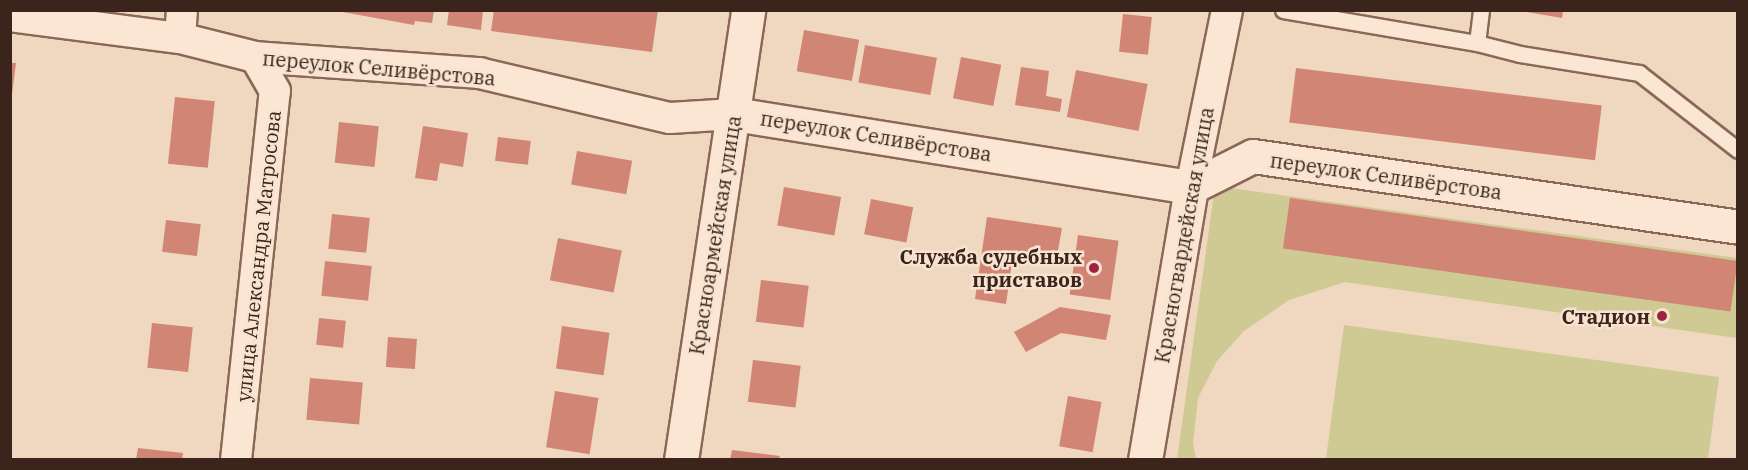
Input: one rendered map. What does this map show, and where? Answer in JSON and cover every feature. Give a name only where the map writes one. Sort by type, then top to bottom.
[{"type":"street","name":"Красноармейская улица","points":[[681,459],[748,10]]},
{"type":"street","name":"Красногвардейская улица","points":[[1145,459],[1191,187],[1227,10]]},
{"type":"street","name":"переулок Селивёрстова","points":[[10,16],[181,24],[255,57],[479,73],[670,118],[734,114],[1191,187],[1253,156],[1737,227]]},
{"type":"street","name":"улица Александра Матросова","points":[[236,459],[275,91],[255,57]]},
{"type":"lane","points":[[1283,10],[1477,43],[1520,54],[1640,73],[1737,150]]},
{"type":"lane","points":[[1477,43],[1481,10]]},
{"type":"shaded area","name":"Стадион","points":[[1215,186],[1737,258],[1737,338],[1345,282],[1289,300],[1244,331],[1217,361],[1198,398],[1193,443],[1196,459],[1177,460]]},
{"type":"shaded area","points":[[1344,325],[1719,377],[1708,459],[1326,459]]},
{"type":"building","points":[[332,10],[434,10],[432,23],[415,21],[414,25]]},
{"type":"building","points":[[449,10],[483,10],[481,30],[447,25]]},
{"type":"building","points":[[494,10],[658,10],[652,52],[491,31]]},
{"type":"building","points":[[1516,10],[1563,10],[1562,18]]},
{"type":"building","points":[[1123,14],[1152,17],[1148,55],[1119,52]]},
{"type":"building","points":[[804,30],[859,40],[852,81],[797,71]]},
{"type":"building","points":[[865,45],[937,58],[930,95],[858,82]]},
{"type":"building","points":[[961,57],[1001,65],[993,106],[953,98]]},
{"type":"building","points":[[10,63],[16,63],[12,94],[10,94]]},
{"type":"building","points":[[1021,67],[1049,71],[1046,96],[1062,99],[1060,112],[1015,105]]},
{"type":"building","points":[[1296,68],[1602,106],[1595,160],[1289,123]]},
{"type":"building","points":[[1076,70],[1148,84],[1138,131],[1067,117]]},
{"type":"building","points":[[175,97],[215,101],[208,168],[168,164]]},
{"type":"building","points":[[339,122],[379,126],[374,167],[335,163]]},
{"type":"building","points":[[423,126],[468,133],[463,167],[440,163],[437,181],[415,178]]},
{"type":"building","points":[[498,137],[531,141],[528,165],[495,161]]},
{"type":"building","points":[[577,151],[632,161],[626,194],[571,184]]},
{"type":"building","points":[[784,187],[841,197],[834,235],[777,225]]},
{"type":"building","points":[[1290,198],[1738,261],[1731,311],[1283,249]]},
{"type":"building","points":[[871,199],[913,207],[906,243],[864,234]]},
{"type":"building","points":[[332,214],[370,218],[366,253],[328,249]]},
{"type":"building","points":[[987,217],[1062,228],[1056,262],[1013,255],[1006,304],[975,299]]},
{"type":"building","points":[[166,220],[201,224],[197,256],[162,252]]},
{"type":"building","name":"Служба судебных приставов","points":[[1078,235],[1119,241],[1110,300],[1070,294]]},
{"type":"building","points":[[558,238],[622,250],[614,293],[550,280]]},
{"type":"building","points":[[325,261],[372,266],[368,301],[321,296]]},
{"type":"building","points":[[761,280],[809,286],[804,328],[756,322]]},
{"type":"building","points":[[1060,307],[1111,315],[1106,340],[1061,333],[1026,352],[1014,332]]},
{"type":"building","points":[[319,318],[346,321],[343,348],[316,345]]},
{"type":"building","points":[[152,323],[193,327],[188,372],[147,368]]},
{"type":"building","points":[[562,326],[610,333],[604,375],[556,369]]},
{"type":"building","points":[[388,337],[417,339],[415,369],[386,367]]},
{"type":"building","points":[[753,360],[801,366],[796,408],[748,402]]},
{"type":"building","points":[[310,378],[363,383],[359,424],[306,420]]},
{"type":"building","points":[[555,391],[598,398],[590,454],[546,447]]},
{"type":"building","points":[[1068,396],[1101,402],[1093,452],[1059,446]]},
{"type":"building","points":[[138,448],[183,453],[182,460],[136,460]]},
{"type":"building","points":[[732,450],[780,456],[779,460],[730,460]]},
{"type":"place","name":"Служба судебных приставов","points":[[1094,268]]},
{"type":"place","name":"Стадион","points":[[1662,316]]}]
